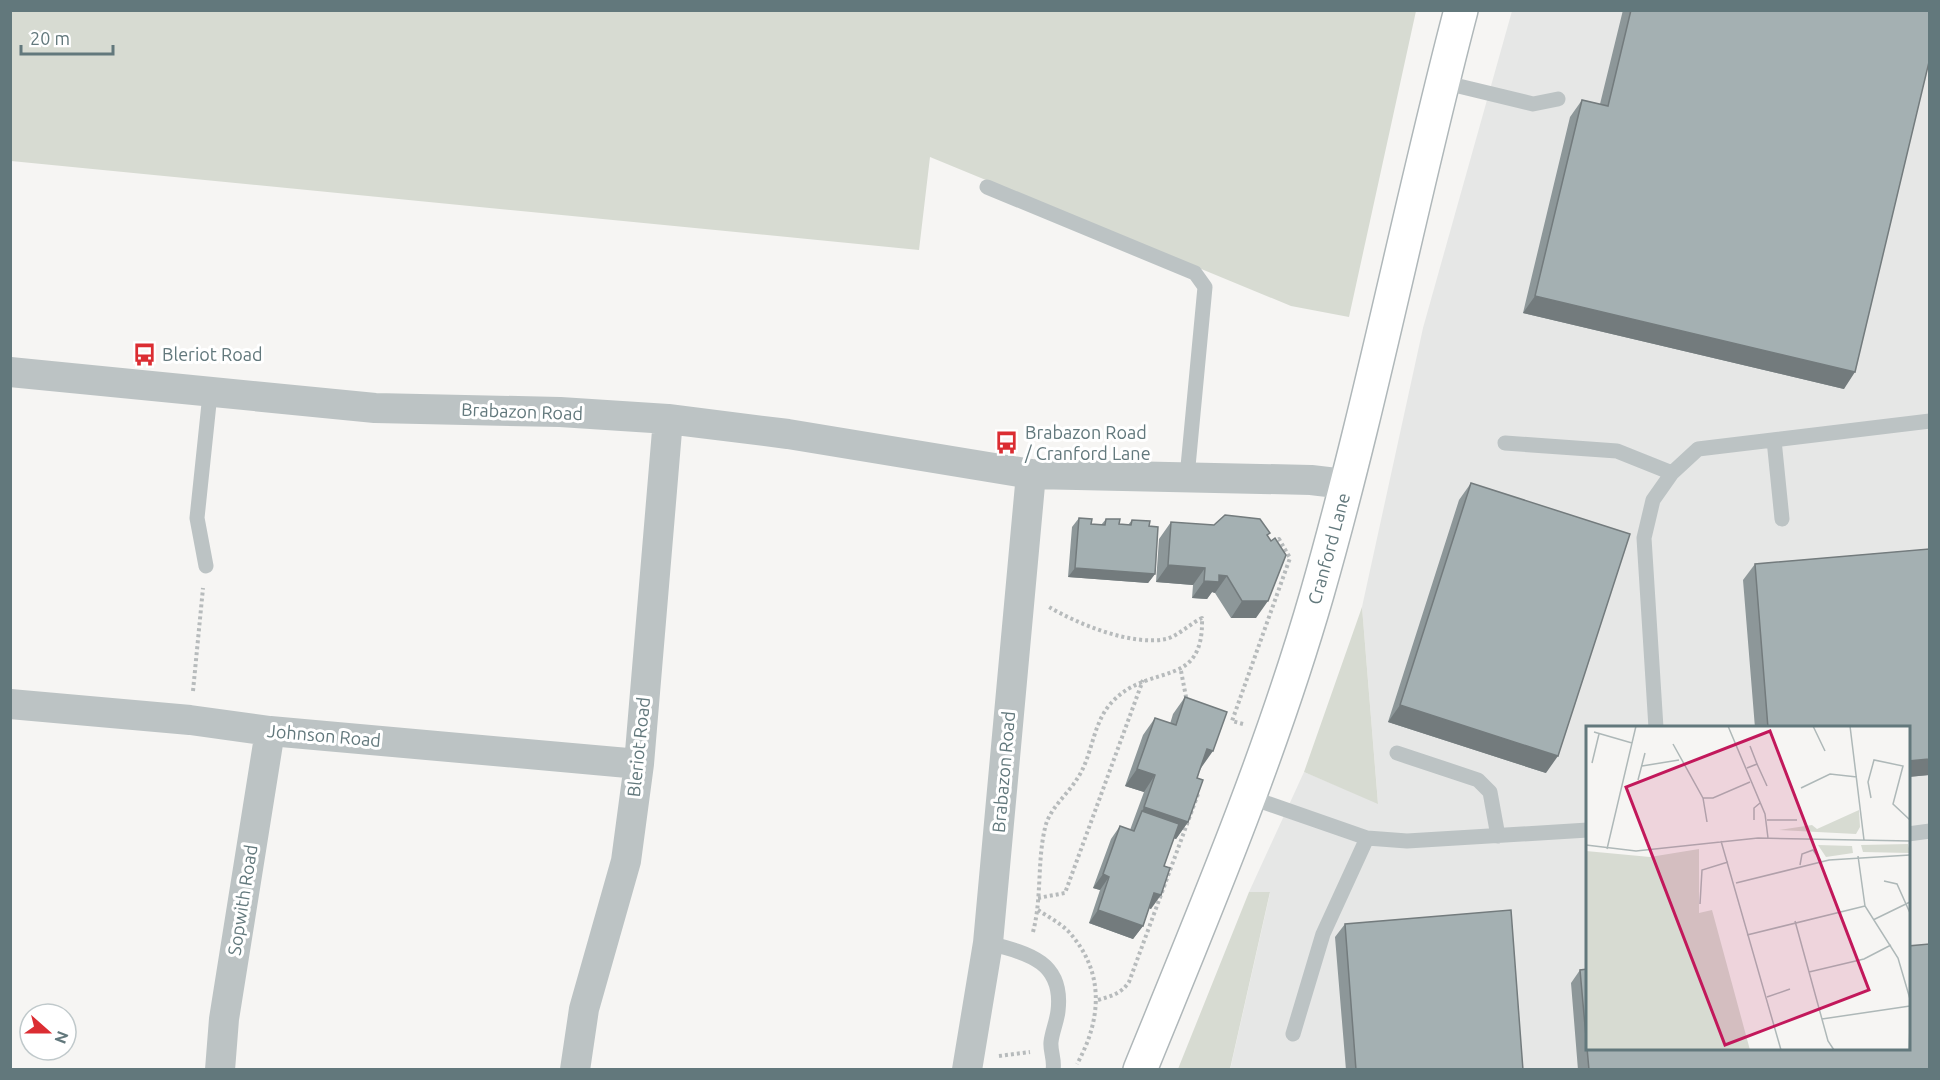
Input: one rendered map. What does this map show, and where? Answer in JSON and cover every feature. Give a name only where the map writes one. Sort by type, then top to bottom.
[{"type":"street","name":"Cranford Lane","points":[[1140,1070],[1249,797],[1318,591],[1370,391],[1461,10]]},
{"type":"street","name":"Brabazon Road","points":[[10,372],[210,394],[375,408],[560,412],[668,419],[788,435],[1031,474],[1311,480],[1345,484]]},
{"type":"street","name":"Bleriot Road","points":[[575,1070],[584,1009],[626,861],[639,765],[668,419]]},
{"type":"street","name":"Brabazon Road","points":[[969,1060],[988,943],[1031,474]]},
{"type":"street","name":"Johnson Road","points":[[10,704],[639,765]]},
{"type":"street","name":"Sopwith Road","points":[[220,1070],[224,1019],[270,731]]},
{"type":"lane","points":[[1442,82],[1533,104],[1558,99]]},
{"type":"lane","points":[[987,187],[1195,273],[1205,287],[1187,477]]},
{"type":"lane","points":[[206,566],[197,518],[210,394]]},
{"type":"lane","points":[[1656,726],[1644,538],[1653,500],[1672,473],[1698,449],[1929,421]]},
{"type":"lane","points":[[1774,440],[1782,519]]},
{"type":"lane","points":[[1505,443],[1617,451],[1672,473]]},
{"type":"lane","points":[[1397,753],[1478,780],[1490,792],[1498,836]]},
{"type":"lane","points":[[1249,797],[1367,838],[1407,841],[1586,830]]},
{"type":"lane","points":[[1910,834],[1929,831]]},
{"type":"lane","points":[[1293,1034],[1323,934],[1367,838]]},
{"type":"lane","points":[[988,943],[1026,953],[1046,966],[1058,985],[1058,1010],[1051,1044],[1053,1070]]},
{"type":"path","points":[[1232,720],[1290,558],[1279,539],[1265,549]]},
{"type":"path","points":[[190,720],[206,566]]},
{"type":"path","points":[[1020,591],[1084,626],[1155,640],[1168,638],[1202,618],[1203,635],[1198,654],[1181,671],[1143,680],[1126,690],[1103,714],[1078,779],[1047,821],[1034,930],[1026,953]]},
{"type":"path","points":[[1181,671],[1188,711]]},
{"type":"path","points":[[1038,898],[1065,893],[1143,680]]},
{"type":"path","points":[[1098,1000],[1114,996],[1123,990],[1128,982],[1198,794],[1187,789]]},
{"type":"path","points":[[969,1060],[1011,1056],[1051,1044]]},
{"type":"shaded area","points":[[10,11],[1416,11],[1349,317],[1291,306],[930,157],[919,250],[11,161]]},
{"type":"shaded area","points":[[1512,11],[1929,11],[1929,1069],[1230,1070],[1270,893],[1249,892],[1304,772],[1378,803],[1362,607],[1423,328]]},
{"type":"shaded area","points":[[1362,607],[1378,804],[1304,772]]},
{"type":"shaded area","points":[[1249,892],[1270,892],[1230,1069],[1178,1069]]},
{"type":"building","points":[[1631,10],[1929,10],[1929,62],[1855,372],[1535,296],[1582,100],[1608,106]]},
{"type":"building","points":[[1471,483],[1630,534],[1558,756],[1400,705]]},
{"type":"building","points":[[1225,515],[1260,519],[1270,533],[1267,535],[1271,541],[1275,538],[1286,555],[1268,601],[1242,601],[1227,576],[1219,575],[1219,582],[1204,581],[1205,568],[1168,565],[1171,522],[1214,525]]},
{"type":"building","points":[[1079,518],[1092,519],[1091,524],[1105,525],[1106,519],[1120,519],[1119,524],[1131,525],[1132,520],[1150,521],[1149,526],[1158,527],[1155,574],[1075,568]]},
{"type":"building","points":[[1929,549],[1929,759],[1910,761],[1910,726],[1768,726],[1755,564]]},
{"type":"building","points":[[1185,697],[1227,712],[1213,751],[1207,749],[1197,778],[1203,780],[1188,822],[1144,807],[1155,775],[1137,769],[1155,718],[1176,725]]},
{"type":"building","points":[[1142,811],[1179,824],[1164,866],[1170,868],[1161,895],[1154,893],[1143,926],[1098,910],[1109,877],[1103,874],[1120,826],[1134,831]]},
{"type":"building","points":[[1511,910],[1523,1070],[1356,1070],[1345,924]]},
{"type":"building","points":[[1929,944],[1929,1070],[1589,1070],[1587,1050],[1910,1050],[1910,946]]},
{"type":"building","points":[[1586,969],[1586,1037],[1580,970]]},
{"type":"place","name":"Bleriot Road","points":[[144,355]]},
{"type":"place","name":"Brabazon Road / Cranford Lane","points":[[1007,443]]}]
